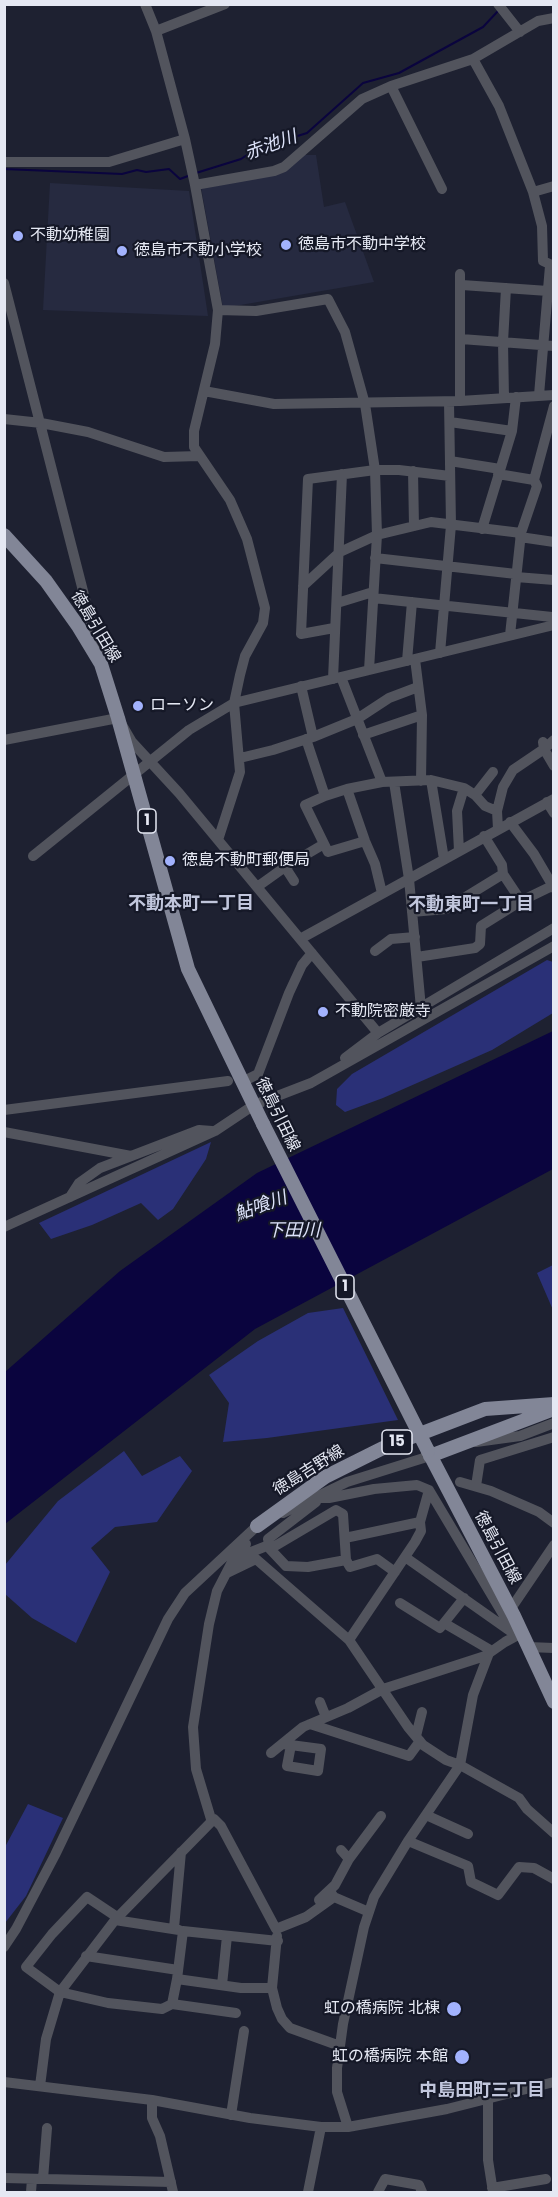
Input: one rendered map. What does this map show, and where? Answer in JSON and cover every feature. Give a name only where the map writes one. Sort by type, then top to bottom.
[{"type":"main road","name":"徳島引田線","points":[[4,535],[46,581],[78,626],[101,664],[188,969],[263,1124],[510,1610],[522,1640],[554,1702]]},
{"type":"main road","name":"徳島吉野線","points":[[257,1526],[325,1477],[383,1448],[485,1409],[554,1404]]},
{"type":"main road","name":"15","points":[[429,1453],[554,1409]]},
{"type":"street","points":[[145,4],[156,31],[195,184],[218,310],[215,344],[193,440],[199,456],[230,500],[248,539],[264,598],[263,623],[245,656],[234,703],[240,772],[218,840]]},
{"type":"street","points":[[156,31],[225,4]]},
{"type":"street","points":[[500,8],[520,32]]},
{"type":"street","points":[[195,184],[274,171],[284,167],[362,99],[391,86],[473,58],[538,21],[554,18]]},
{"type":"street","points":[[473,58],[499,106],[548,225],[543,261],[552,266],[548,291],[550,306],[548,346],[539,395]]},
{"type":"street","points":[[391,86],[442,189]]},
{"type":"street","points":[[4,162],[109,162],[184,139]]},
{"type":"street","points":[[533,192],[554,186]]},
{"type":"street","points":[[440,652],[451,525],[450,422],[455,401],[461,339],[461,279],[506,288],[548,291]]},
{"type":"street","points":[[4,283],[7,304],[41,423],[101,664]]},
{"type":"street","points":[[504,398],[503,342],[506,288]]},
{"type":"street","points":[[218,310],[256,311],[328,298],[345,332],[365,404],[375,470],[376,535],[369,670]]},
{"type":"street","points":[[461,339],[548,346]]},
{"type":"street","points":[[204,391],[274,404],[365,404],[554,395]]},
{"type":"street","points":[[482,529],[512,430],[516,397]]},
{"type":"street","points":[[510,635],[520,535],[537,486],[534,480],[554,406]]},
{"type":"street","points":[[4,419],[88,432],[164,457],[199,456]]},
{"type":"street","points":[[450,422],[512,430]]},
{"type":"street","points":[[450,461],[534,480]]},
{"type":"street","points":[[334,628],[301,634],[308,479],[375,470],[412,471],[450,476]]},
{"type":"street","points":[[412,471],[414,526]]},
{"type":"street","points":[[342,474],[340,552],[334,628],[337,678],[357,719],[382,782]]},
{"type":"street","points":[[303,586],[340,552],[376,535],[431,522],[554,542]]},
{"type":"street","points":[[375,558],[554,580]]},
{"type":"street","points":[[337,603],[373,595],[553,620]]},
{"type":"street","points":[[412,602],[411,660],[422,715],[426,781],[444,859]]},
{"type":"street","points":[[553,620],[554,605]]},
{"type":"street","points":[[33,856],[189,730],[234,703],[510,635],[553,620]]},
{"type":"street","points":[[301,687],[310,738],[325,796]]},
{"type":"street","points":[[240,758],[310,738],[357,719],[389,698],[418,687]]},
{"type":"street","points":[[363,735],[422,715]]},
{"type":"street","points":[[4,740],[118,718],[132,742],[218,840],[378,1033]]},
{"type":"street","points":[[498,828],[497,811],[503,787],[513,770],[547,744],[554,766]]},
{"type":"street","points":[[475,795],[493,772]]},
{"type":"street","points":[[365,841],[328,852],[305,805],[347,789],[382,782],[426,781],[464,788],[475,795],[485,806],[497,811]]},
{"type":"street","points":[[394,782],[409,879],[421,1008]]},
{"type":"street","points":[[459,850],[457,811],[464,788]]},
{"type":"street","points":[[347,789],[375,864],[382,893]]},
{"type":"street","points":[[300,939],[550,800],[554,813]]},
{"type":"street","points":[[417,957],[475,948],[480,944],[481,926],[521,901],[553,886],[534,854],[510,822]]},
{"type":"street","points":[[484,836],[502,865],[502,874],[521,901]]},
{"type":"street","points":[[257,887],[324,844]]},
{"type":"street","points":[[285,867],[294,881]]},
{"type":"street","points":[[412,912],[446,909],[502,874]]},
{"type":"street","points":[[311,1083],[378,1033],[554,928]]},
{"type":"street","points":[[375,951],[391,939],[415,937]]},
{"type":"street","points":[[4,1227],[215,1131],[254,1105],[311,1083],[554,946]]},
{"type":"street","points":[[248,1079],[258,1074],[289,993],[302,965],[312,953]]},
{"type":"street","points":[[4,1110],[228,1081]]},
{"type":"street","points":[[70,1197],[79,1183],[100,1168],[200,1130],[215,1131]]},
{"type":"street","points":[[4,1132],[131,1156]]},
{"type":"street","points":[[455,1445],[520,1436],[554,1423]]},
{"type":"street","points":[[476,1486],[480,1460],[554,1437]]},
{"type":"street","points":[[4,1947],[16,1929],[55,1854],[168,1619],[185,1593],[257,1526],[347,1482],[429,1453]]},
{"type":"street","points":[[460,1482],[491,1491],[539,1512],[554,1523]]},
{"type":"street","points":[[346,1560],[308,1567],[286,1566],[270,1547],[268,1539],[317,1498],[417,1485],[429,1490],[522,1640]]},
{"type":"street","points":[[350,1641],[421,1531],[420,1522],[429,1490]]},
{"type":"street","points":[[233,1560],[270,1547],[336,1510],[342,1514],[346,1560],[350,1567],[377,1559],[395,1572]]},
{"type":"street","points":[[345,1538],[420,1522]]},
{"type":"street","points":[[211,1819],[196,1769],[193,1727],[209,1624],[217,1591],[233,1560],[254,1535],[257,1526]]},
{"type":"street","points":[[510,1610],[554,1545]]},
{"type":"street","points":[[405,1557],[522,1640],[554,1648]]},
{"type":"street","points":[[226,1573],[256,1559],[350,1641],[418,1739],[446,1760],[460,1765],[519,1798],[527,1809],[554,1833]]},
{"type":"street","points":[[400,1603],[440,1628],[464,1598]]},
{"type":"street","points":[[444,1623],[490,1652]]},
{"type":"street","points":[[271,1753],[287,1744],[303,1727],[383,1689],[522,1640]]},
{"type":"street","points":[[348,2127],[337,2092],[337,2068],[342,2024],[369,1912],[374,1897],[408,1841],[460,1765],[473,1695],[490,1652]]},
{"type":"street","points":[[320,1702],[326,1717]]},
{"type":"street","points":[[310,1724],[409,1756],[418,1739],[422,1712]]},
{"type":"street","points":[[287,1744],[322,1744],[317,1775],[286,1770],[287,1744]]},
{"type":"street","points":[[426,1815],[468,1834]]},
{"type":"street","points":[[276,1929],[306,1917],[331,1894],[349,1859],[381,1816]]},
{"type":"street","points":[[40,2086],[46,2039],[60,1992],[116,1918],[213,1820],[221,1826],[276,1929],[278,1941],[272,1988],[282,2019],[290,2028],[340,2046]]},
{"type":"street","points":[[408,1841],[468,1866],[471,1882],[498,1895],[519,1867],[534,1868],[554,1879]]},
{"type":"street","points":[[341,1850],[349,1859]]},
{"type":"street","points":[[172,2004],[178,1974],[181,1852]]},
{"type":"street","points":[[331,1894],[369,1912]]},
{"type":"street","points":[[319,1900],[331,1894]]},
{"type":"street","points":[[236,2013],[172,2004],[162,2009],[108,2003],[60,1992],[26,1967],[52,1934],[87,1897],[116,1918],[178,1930],[278,1941]]},
{"type":"street","points":[[222,1985],[227,1936]]},
{"type":"street","points":[[86,1956],[222,1985],[272,1988]]},
{"type":"street","points":[[231,2115],[244,2031]]},
{"type":"street","points":[[4,2082],[152,2100],[231,2115],[321,2127],[348,2127],[447,2109],[554,2082]]},
{"type":"street","points":[[488,2098],[488,2160],[493,2190],[546,2179]]},
{"type":"street","points":[[4,2178],[172,2187],[160,2136],[152,2118],[152,2100]]},
{"type":"street","points":[[308,2193],[321,2127]]},
{"type":"street","points":[[44,2179],[47,2128]]},
{"type":"street","points":[[378,2193],[385,2175],[419,2185],[422,2193]]},
{"type":"street","points":[[31,2193],[32,2179]]},
{"type":"shaded area","name":"徳島市不動中学校","points":[[302,155],[316,155],[324,207],[345,202],[374,282],[223,308],[201,187],[282,173]]},
{"type":"shaded area","name":"徳島市不動小学校","points":[[50,183],[189,191],[208,316],[43,310]]},
{"type":"shaded area","points":[[547,960],[553,962],[553,1013],[492,1050],[383,1098],[345,1112],[336,1105],[337,1089],[352,1074]]},
{"type":"shaded area","points":[[211,1142],[206,1159],[173,1209],[158,1220],[141,1203],[92,1225],[51,1239],[39,1223]]},
{"type":"shaded area","points":[[553,1265],[553,1310],[537,1273]]},
{"type":"shaded area","points":[[343,1308],[398,1420],[223,1442],[229,1403],[209,1375],[258,1341],[308,1313]]},
{"type":"shaded area","points":[[124,1451],[142,1476],[180,1456],[192,1471],[157,1522],[115,1527],[91,1548],[110,1572],[76,1643],[32,1618],[5,1594],[5,1565],[58,1501]]},
{"type":"shaded area","points":[[28,1804],[63,1818],[26,1896],[5,1923],[5,1847]]},
{"type":"water","name":"下田川","points":[[553,1031],[553,1169],[255,1329],[5,1524],[5,1372],[120,1271],[257,1173]]},
{"type":"waterway","name":"赤池川","points":[[196,173],[241,159],[256,149],[307,133],[363,83],[399,73],[483,27],[498,11]]},
{"type":"waterway","name":"赤池川","points":[[4,169],[122,174],[137,170],[146,172],[169,169],[180,179],[188,176]]},
{"type":"place","name":"不動幼稚園","points":[[18,236]]},
{"type":"place","name":"徳島市不動中学校","points":[[286,245]]},
{"type":"place","name":"徳島市不動小学校","points":[[122,251]]},
{"type":"place","name":"ローソン","points":[[138,706]]},
{"type":"place","name":"徳島不動町郵便局","points":[[170,861]]},
{"type":"place","name":"不動院密厳寺","points":[[323,1012]]},
{"type":"place","name":"虹の橋病院 北棟","points":[[454,2009]]},
{"type":"place","name":"虹の橋病院 本館","points":[[462,2057]]},
{"type":"district","name":"不動本町一丁目","points":[[191,904]]},
{"type":"district","name":"不動東町一丁目","points":[[471,905]]},
{"type":"district","name":"中島田町三丁目","points":[[482,2091]]},
{"type":"water label","name":"鮎喰川","points":[[261,1207]]}]
